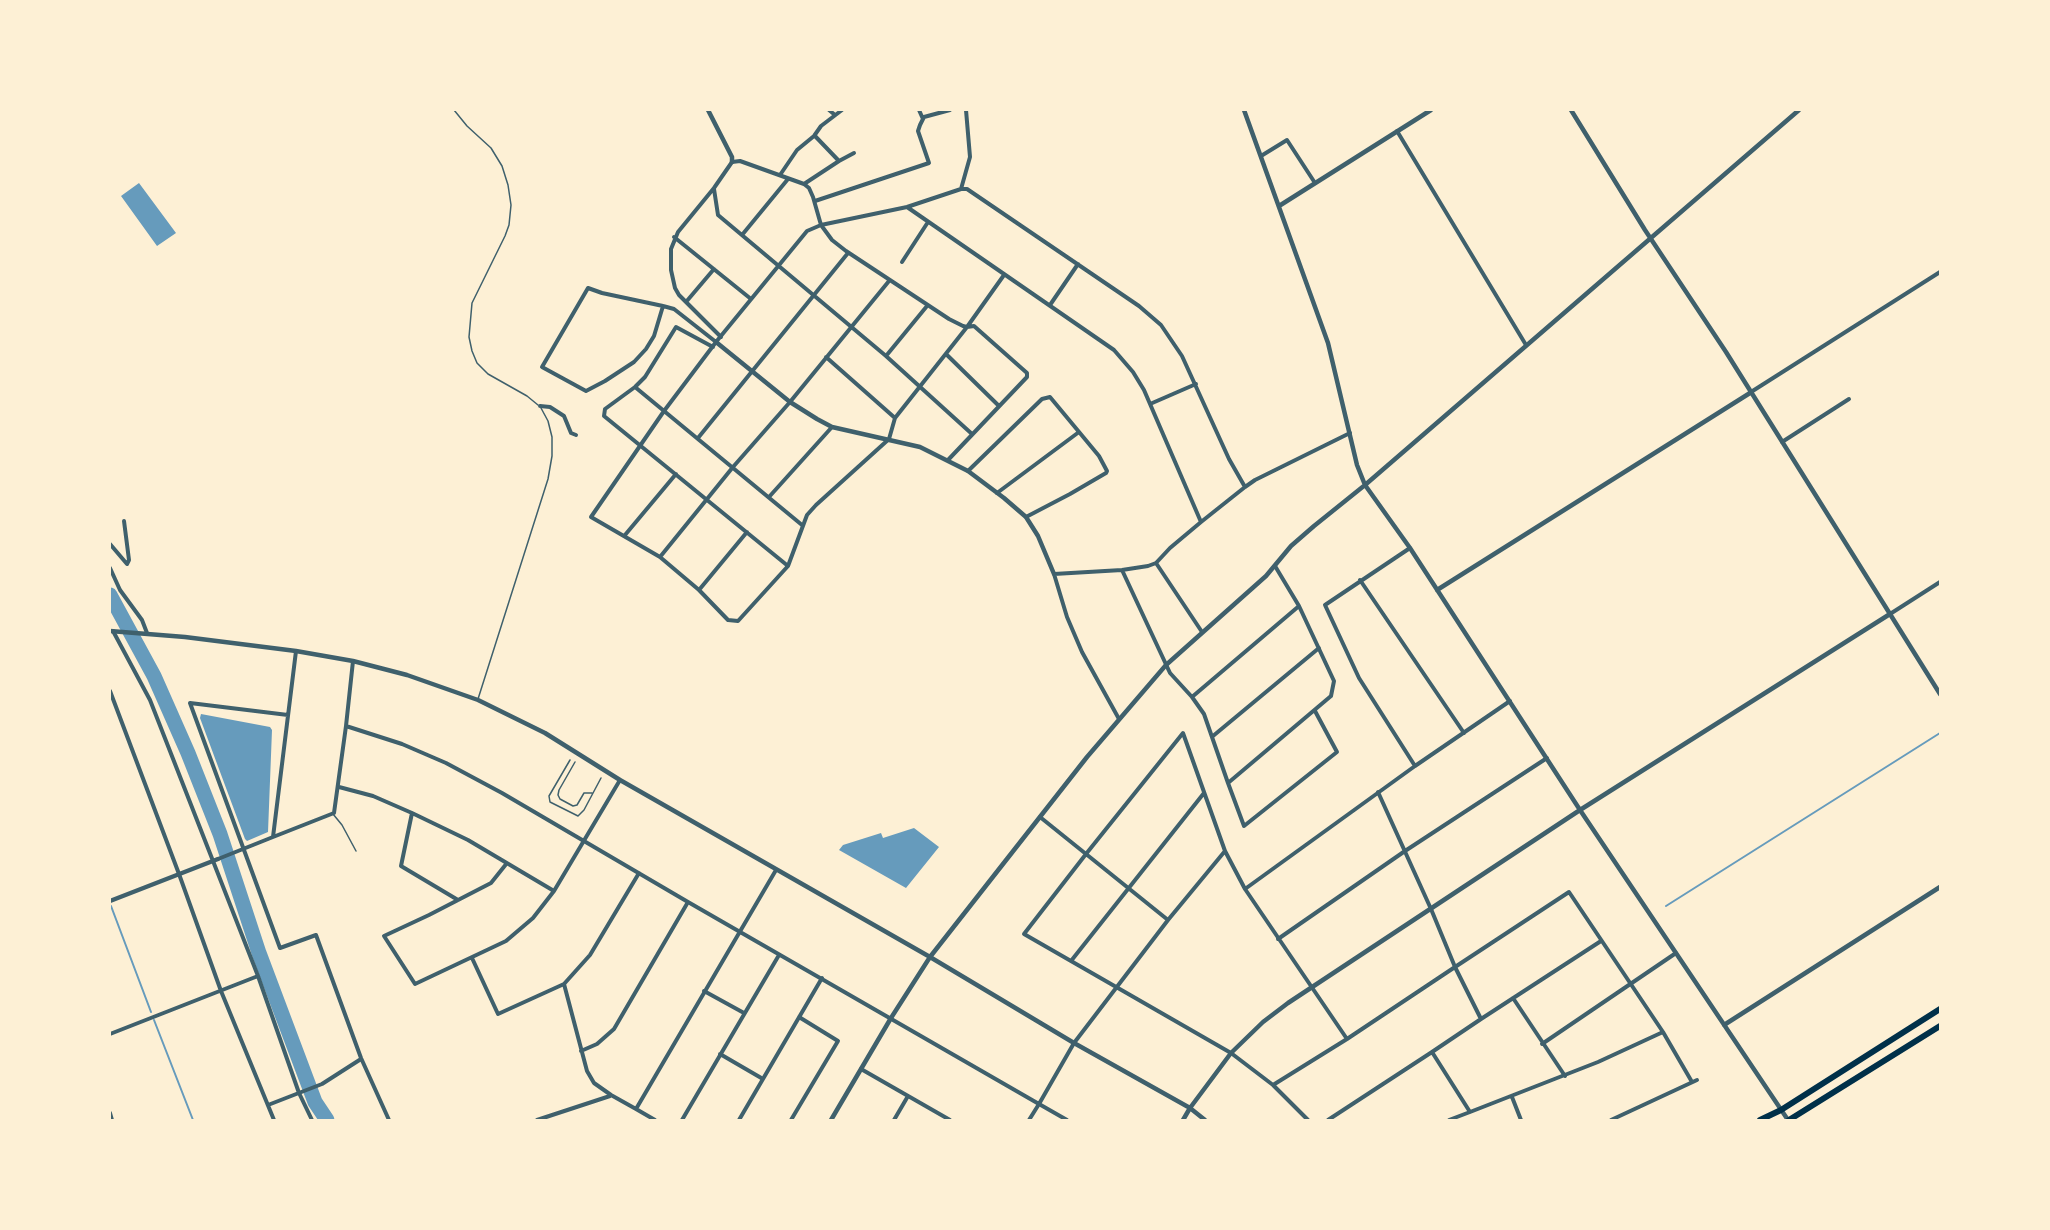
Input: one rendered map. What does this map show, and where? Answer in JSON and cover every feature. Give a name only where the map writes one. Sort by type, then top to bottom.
[{"type":"main road","points":[[1760,1120],[1781,1110],[1941,1010]]},
{"type":"main road","points":[[1789,1120],[1941,1026]]},
{"type":"street","points":[[708,110],[732,157],[732,162],[674,237],[671,249],[671,270],[675,288],[720,337]]},
{"type":"street","points":[[829,110],[835,115]]},
{"type":"street","points":[[780,175],[794,153],[814,136],[821,126],[842,110]]},
{"type":"street","points":[[919,110],[923,119]]},
{"type":"street","points":[[815,201],[929,163],[918,131],[924,117],[950,110]]},
{"type":"street","points":[[961,189],[970,157],[966,110]]},
{"type":"street","points":[[1244,110],[1328,343],[1359,472],[1365,484],[1410,548],[1580,810],[1789,1120]]},
{"type":"street","points":[[1280,206],[1431,110]]},
{"type":"street","points":[[1571,110],[1941,694]]},
{"type":"street","points":[[831,1120],[930,957],[1119,719],[1166,665],[1258,583],[1292,546],[1799,110]]},
{"type":"street","points":[[1397,131],[1526,345]]},
{"type":"street","points":[[814,136],[839,161]]},
{"type":"street","points":[[1261,156],[1287,140],[1315,183]]},
{"type":"street","points":[[804,184],[854,153]]},
{"type":"street","points":[[732,162],[740,161],[804,184],[809,188],[815,201],[821,225],[832,240],[927,306],[949,319],[967,327],[974,327],[1027,374],[1027,377],[948,460]]},
{"type":"street","points":[[742,235],[788,179]]},
{"type":"street","points":[[714,188],[718,215],[920,385],[972,434]]},
{"type":"street","points":[[1004,275],[967,327],[895,418],[889,439],[807,515],[788,566],[738,621],[728,620],[699,590],[660,557],[591,517],[664,411],[720,337],[807,231],[821,225],[907,207],[961,189],[967,189],[1078,264],[1161,325],[1182,356],[1229,459],[1245,487]]},
{"type":"street","points":[[907,207],[1114,350],[1133,372],[1150,404],[1201,522]]},
{"type":"street","points":[[902,262],[928,222]]},
{"type":"street","points":[[674,237],[751,299]]},
{"type":"street","points":[[698,438],[848,253]]},
{"type":"street","points":[[1050,305],[1078,264]]},
{"type":"street","points":[[686,302],[714,269]]},
{"type":"street","points":[[1437,590],[1941,272]]},
{"type":"street","points":[[660,557],[889,281]]},
{"type":"street","points":[[663,306],[654,336],[646,349],[634,362],[605,381],[586,390],[542,367],[588,288],[663,306],[674,309],[715,345],[805,413],[832,427],[920,447],[968,471],[1026,517],[1038,536],[1082,652],[1119,719]]},
{"type":"street","points":[[886,356],[927,306]]},
{"type":"street","points":[[715,345],[676,327],[652,369],[636,387],[605,408],[604,416],[788,566]]},
{"type":"street","points":[[946,354],[999,406]]},
{"type":"street","points":[[826,357],[895,418]]},
{"type":"street","points":[[1150,404],[1196,384]]},
{"type":"street","points":[[636,387],[802,525]]},
{"type":"street","points":[[968,471],[1044,397],[1050,397],[1099,456],[1106,468],[1106,473],[1026,517]]},
{"type":"street","points":[[1782,442],[1850,399]]},
{"type":"street","points":[[540,406],[550,407],[564,416],[571,433],[576,435]]},
{"type":"street","points":[[769,497],[832,427]]},
{"type":"street","points":[[997,493],[1079,432]]},
{"type":"street","points":[[1054,574],[1122,570],[1156,563],[1170,548],[1245,487],[1350,433]]},
{"type":"street","points":[[625,535],[675,474]]},
{"type":"street","points":[[110,544],[127,564],[129,560],[124,520]]},
{"type":"street","points":[[699,590],[747,532]]},
{"type":"street","points":[[1410,548],[1325,604],[1359,678],[1415,766]]},
{"type":"street","points":[[1156,563],[1202,632]]},
{"type":"street","points":[[1228,783],[1331,696],[1334,681],[1299,606],[1275,566]]},
{"type":"street","points":[[110,568],[120,590],[142,620],[147,633]]},
{"type":"street","points":[[1122,570],[1170,673],[1204,714],[1244,826],[1337,752],[1315,711]]},
{"type":"street","points":[[1360,580],[1464,733]]},
{"type":"street","points":[[1183,1120],[1231,1053],[1263,1022],[1580,810],[1941,582]]},
{"type":"street","points":[[1192,697],[1299,606]]},
{"type":"street","points":[[111,631],[147,633],[296,651],[353,661],[406,675],[478,700],[545,734],[620,780],[1190,1108],[1205,1120]]},
{"type":"street","points":[[111,631],[150,700],[216,860],[299,1093],[312,1120]]},
{"type":"street","points":[[1213,736],[1319,648]]},
{"type":"street","points":[[273,837],[296,651]]},
{"type":"street","points":[[110,901],[333,814],[339,787],[353,661]]},
{"type":"street","points":[[110,691],[180,874],[221,991],[274,1120]]},
{"type":"street","points":[[1245,889],[1378,792],[1510,701]]},
{"type":"street","points":[[288,715],[190,703],[280,948],[316,935],[361,1059],[389,1120]]},
{"type":"street","points":[[346,726],[402,744],[446,763],[502,793],[1067,1120]]},
{"type":"street","points":[[1308,1120],[1273,1085],[1231,1053],[1024,934],[1183,733],[1225,851],[1245,889],[1347,1039]]},
{"type":"street","points":[[1278,939],[1405,851],[1547,758]]},
{"type":"street","points":[[507,862],[491,883],[384,936],[415,984],[506,941],[538,913],[554,891],[620,780]]},
{"type":"street","points":[[339,787],[373,796],[412,813],[507,862],[554,891]]},
{"type":"street","points":[[1378,792],[1455,967],[1481,1019]]},
{"type":"street","points":[[1071,961],[1128,886],[1204,793]]},
{"type":"street","points":[[412,813],[401,866],[458,900]]},
{"type":"street","points":[[1040,817],[1168,920]]},
{"type":"street","points":[[1029,1120],[1074,1043],[1168,920],[1225,851]]},
{"type":"street","points":[[636,1109],[776,870]]},
{"type":"street","points":[[472,958],[498,1014],[564,984],[590,955],[639,873]]},
{"type":"street","points":[[1724,1025],[1941,887]]},
{"type":"street","points":[[1273,1085],[1347,1039],[1569,892],[1695,1081],[1611,1120]]},
{"type":"street","points":[[581,1051],[597,1044],[614,1029],[688,902]]},
{"type":"street","points":[[1328,1120],[1601,941]]},
{"type":"street","points":[[1542,1044],[1676,953]]},
{"type":"street","points":[[682,1120],[779,955]]},
{"type":"street","points":[[110,1034],[258,976]]},
{"type":"street","points":[[739,1120],[822,978]]},
{"type":"street","points":[[564,984],[587,1071],[594,1083],[655,1120]]},
{"type":"street","points":[[704,991],[744,1013]]},
{"type":"street","points":[[1513,998],[1565,1076]]},
{"type":"street","points":[[791,1120],[838,1041],[799,1017]]},
{"type":"street","points":[[1449,1120],[1565,1076],[1663,1032]]},
{"type":"street","points":[[1432,1052],[1470,1112]]},
{"type":"street","points":[[720,1054],[763,1079]]},
{"type":"street","points":[[268,1105],[322,1084],[361,1059]]},
{"type":"street","points":[[861,1069],[950,1120]]},
{"type":"street","points":[[537,1120],[611,1095]]},
{"type":"street","points":[[894,1120],[908,1096]]},
{"type":"street","points":[[1512,1097],[1521,1120]]},
{"type":"street","points":[[110,1113],[112,1120]]},
{"type":"lane","points":[[454,110],[467,126],[491,148],[502,166],[511,205],[509,225],[472,303],[469,337],[472,351],[477,363],[488,374],[540,406],[548,421],[552,437],[552,456],[548,479],[478,700]]},
{"type":"lane","points":[[570,760],[549,796],[550,802],[578,816],[584,810],[601,778]]},
{"type":"lane","points":[[575,762],[559,790],[560,799],[573,806],[577,805],[584,793],[593,793]]},
{"type":"lane","points":[[333,814],[342,825],[356,852]]},
{"type":"water","points":[[139,183],[176,233],[157,246],[121,196]]},
{"type":"water","points":[[201,714],[270,727],[272,730],[268,832],[247,841],[245,839],[200,718]]},
{"type":"water","points":[[914,828],[939,847],[906,888],[839,850],[843,845],[881,833],[883,838]]},
{"type":"waterway","points":[[110,595],[154,676],[188,753],[220,834],[259,953],[315,1102],[327,1120]]},
{"type":"waterway","points":[[1666,906],[1940,733]]},
{"type":"waterway","points":[[111,906],[151,1012]]},
{"type":"waterway","points":[[154,1020],[193,1120]]}]
